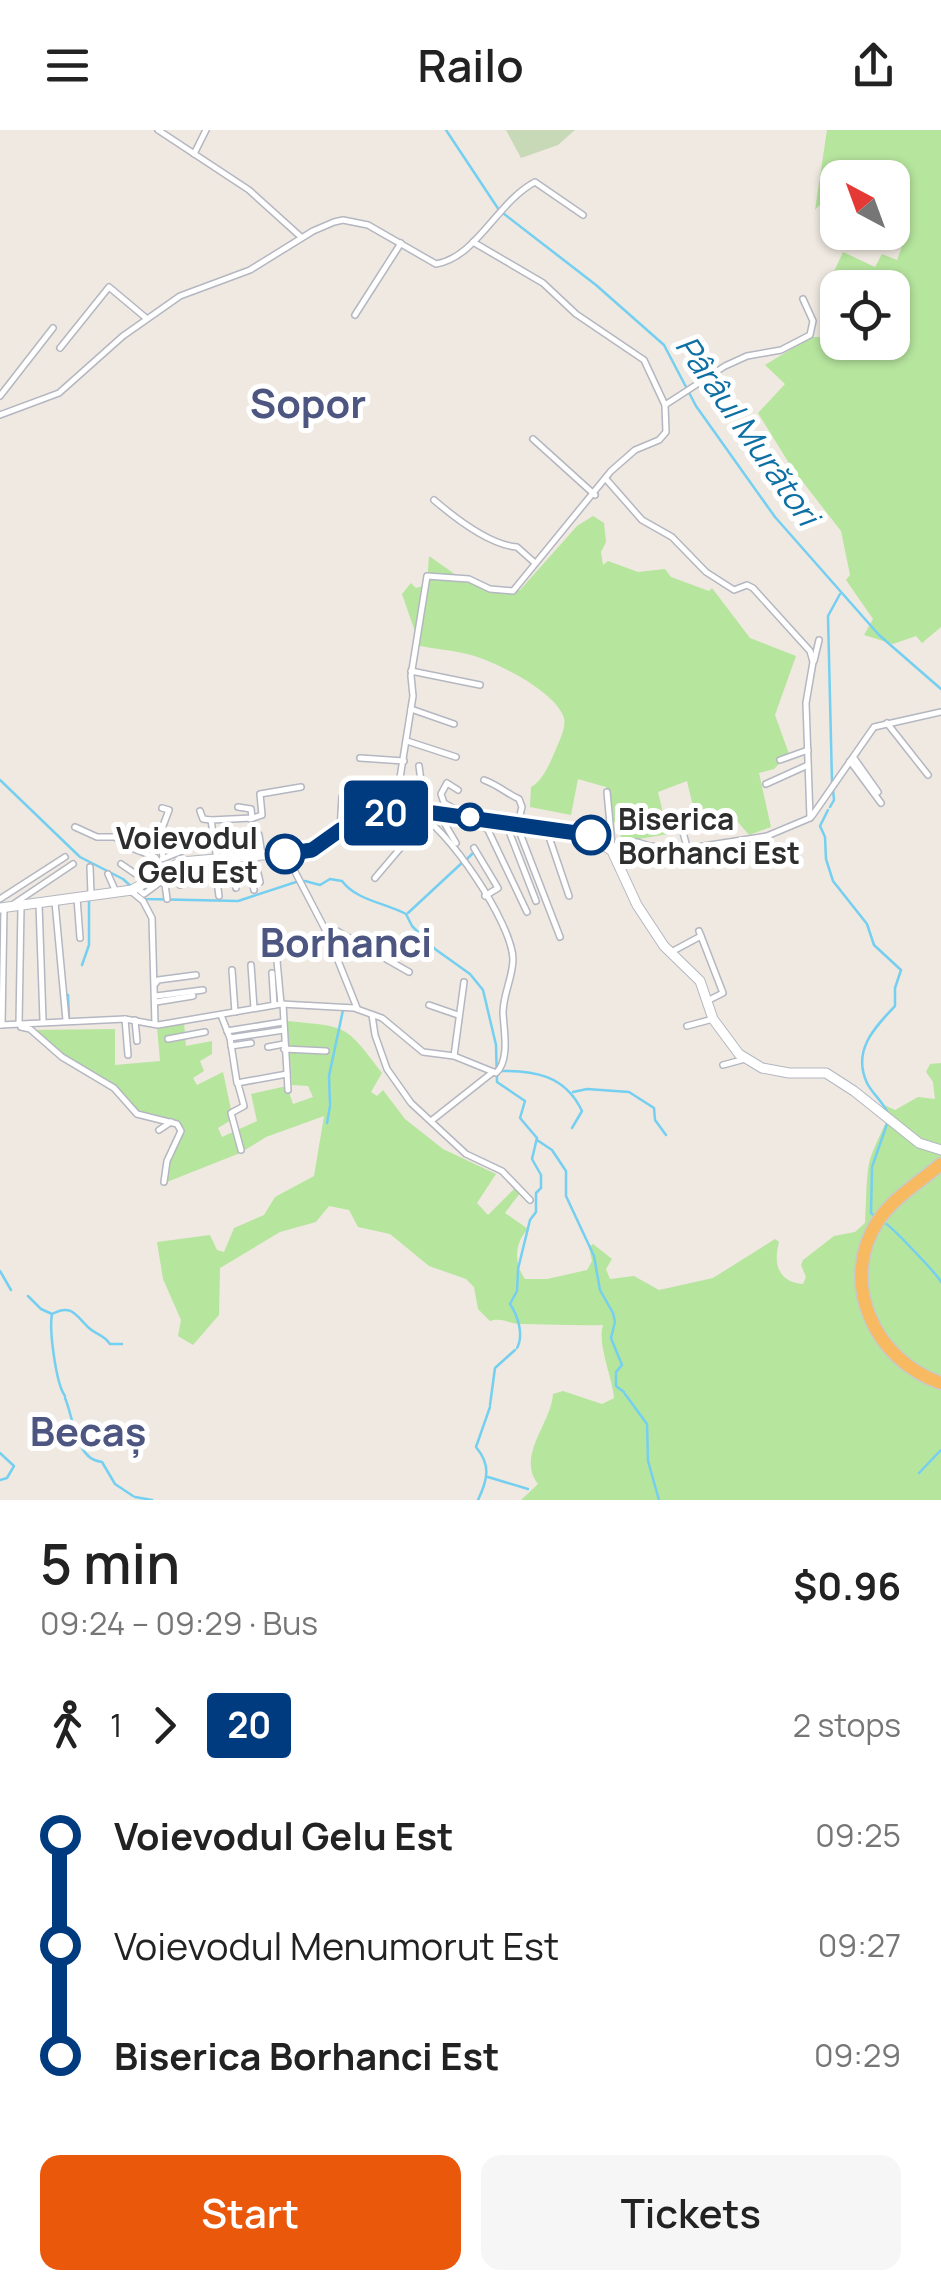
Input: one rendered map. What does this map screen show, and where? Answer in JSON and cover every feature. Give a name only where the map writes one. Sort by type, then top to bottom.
[{"type":"highway","points":[[939,1166],[892,1204],[875,1226],[864,1254],[863,1285],[866,1308],[885,1346],[907,1367],[941,1383]]},
{"type":"main road","points":[[7,906],[135,888],[162,865],[312,850],[340,830],[375,815],[412,810],[590,834],[611,846],[636,906],[670,953],[700,980],[713,1019],[734,1050],[762,1068],[826,1074],[920,1142],[941,1150]]},
{"type":"street","points":[[158,130],[249,190],[301,238]]},
{"type":"street","points":[[194,154],[206,130]]},
{"type":"street","points":[[0,414],[59,392],[146,318],[187,293],[250,270],[301,238],[344,220],[368,226],[436,264],[455,260],[508,201],[535,182],[584,214]]},
{"type":"street","points":[[396,812],[402,799],[399,784],[427,576],[469,579],[490,589],[514,591],[606,479],[636,450],[664,435],[667,423],[665,405],[652,372],[640,355],[584,320],[543,283],[472,242]]},
{"type":"street","points":[[355,315],[401,243]]},
{"type":"street","points":[[60,348],[109,287],[146,318]]},
{"type":"street","points":[[665,405],[725,366],[747,356],[781,350],[810,335],[813,321],[802,299]]},
{"type":"street","points":[[0,396],[53,328]]},
{"type":"street","points":[[533,439],[595,495]]},
{"type":"street","points":[[606,479],[642,520],[672,537],[716,580],[734,590],[748,585],[753,588],[808,648],[813,662]]},
{"type":"street","points":[[434,500],[448,513],[501,544],[517,546],[535,563]]},
{"type":"street","points":[[810,818],[806,695],[818,640]]},
{"type":"street","points":[[412,671],[480,685]]},
{"type":"street","points":[[411,706],[454,724]]},
{"type":"street","points":[[607,792],[611,846],[638,842],[687,847],[767,836],[810,818],[872,729],[941,712]]},
{"type":"street","points":[[887,723],[928,775]]},
{"type":"street","points":[[406,741],[456,757]]},
{"type":"street","points":[[780,760],[808,750]]},
{"type":"street","points":[[360,758],[404,760]]},
{"type":"street","points":[[851,759],[878,792]]},
{"type":"street","points":[[851,759],[880,802]]},
{"type":"street","points":[[419,766],[424,798],[466,860],[506,934],[513,961],[503,1002],[504,1063],[431,1121]]},
{"type":"street","points":[[766,784],[808,766]]},
{"type":"street","points":[[484,780],[521,802],[513,823],[536,901]]},
{"type":"street","points":[[340,830],[342,797],[350,781]]},
{"type":"street","points":[[458,790],[446,784],[441,794],[444,804],[460,815]]},
{"type":"street","points":[[200,811],[203,819],[250,820],[262,815],[260,794],[301,787]]},
{"type":"street","points":[[238,807],[252,809],[250,820]]},
{"type":"street","points":[[152,854],[169,810],[162,808]]},
{"type":"street","points":[[432,814],[458,848]]},
{"type":"street","points":[[376,878],[432,814]]},
{"type":"street","points":[[678,814],[687,847]]},
{"type":"street","points":[[473,818],[488,830],[528,912]]},
{"type":"street","points":[[210,820],[219,896]]},
{"type":"street","points":[[513,823],[560,937]]},
{"type":"street","points":[[75,827],[152,854],[162,865],[167,899]]},
{"type":"street","points":[[546,828],[569,896]]},
{"type":"street","points":[[228,834],[236,888]]},
{"type":"street","points":[[254,890],[259,834]]},
{"type":"street","points":[[157,840],[185,836]]},
{"type":"street","points":[[162,865],[182,847]]},
{"type":"street","points":[[474,848],[498,888],[485,896]]},
{"type":"street","points":[[290,853],[292,866],[327,932],[357,1008]]},
{"type":"street","points":[[255,856],[260,882]]},
{"type":"street","points":[[65,857],[7,906],[1,1025],[125,1019],[155,1024],[279,1004],[357,1008],[370,1012],[424,1052],[454,1056],[494,1073]]},
{"type":"street","points":[[177,863],[180,885]]},
{"type":"street","points":[[7,906],[73,864]]},
{"type":"street","points":[[121,864],[140,876],[135,888],[152,918],[155,987]]},
{"type":"street","points":[[90,867],[92,896]]},
{"type":"street","points":[[108,874],[116,892]]},
{"type":"street","points":[[77,898],[80,938]]},
{"type":"street","points":[[55,902],[66,1020]]},
{"type":"street","points":[[39,904],[43,1020]]},
{"type":"street","points":[[7,906],[18,1025]]},
{"type":"street","points":[[327,932],[337,932],[409,972]]},
{"type":"street","points":[[670,953],[700,934],[723,996],[707,1001]]},
{"type":"street","points":[[277,961],[279,1004]]},
{"type":"street","points":[[251,965],[254,1008]]},
{"type":"street","points":[[232,970],[234,1012]]},
{"type":"street","points":[[272,973],[284,1026],[288,1090]]},
{"type":"street","points":[[155,1024],[156,980],[196,975]]},
{"type":"street","points":[[454,1056],[464,982]]},
{"type":"street","points":[[156,999],[202,990]]},
{"type":"street","points":[[156,999],[193,996]]},
{"type":"street","points":[[429,1005],[458,1015]]},
{"type":"street","points":[[370,1012],[389,1074],[410,1103],[466,1154],[506,1174],[530,1200]]},
{"type":"street","points":[[221,1015],[244,1106],[231,1114],[241,1150]]},
{"type":"street","points":[[125,1019],[128,1055]]},
{"type":"street","points":[[687,1026],[713,1019]]},
{"type":"street","points":[[135,1020],[137,1040]]},
{"type":"street","points":[[184,1020],[187,1035]]},
{"type":"street","points":[[18,1025],[30,1029],[62,1057],[114,1088],[137,1114],[172,1122],[181,1131],[167,1161],[164,1182]]},
{"type":"street","points":[[229,1039],[284,1026]]},
{"type":"street","points":[[168,1039],[204,1032]]},
{"type":"street","points":[[229,1039],[250,1043]]},
{"type":"street","points":[[268,1046],[323,1051],[322,1042]]},
{"type":"street","points":[[723,1065],[745,1058]]},
{"type":"street","points":[[238,1084],[287,1074]]},
{"type":"street","points":[[158,1130],[172,1122]]},
{"type":"green space","points":[[506,130],[575,130],[558,145],[521,158]]},
{"type":"green space","points":[[827,130],[941,130],[941,627],[922,643],[916,636],[893,644],[864,635],[873,619],[846,580],[850,575],[841,531],[792,468],[758,413],[785,384],[765,365],[811,337],[820,337],[820,360],[910,360],[910,270],[835,270],[843,252],[875,267],[882,254],[897,260],[901,250],[910,250],[910,160],[822,160]]},
{"type":"green space","points":[[820,177],[820,204],[815,210]]},
{"type":"green space","points":[[593,516],[604,523],[603,565],[608,561],[638,572],[665,569],[671,577],[709,591],[712,588],[750,638],[796,656],[775,715],[789,754],[774,769],[759,773],[771,827],[749,835],[731,814],[697,823],[687,781],[658,792],[668,834],[616,843],[626,828],[610,820],[606,787],[578,779],[571,815],[530,807],[531,787],[546,770],[563,730],[564,718],[559,708],[537,687],[492,663],[420,646],[402,594],[411,583],[416,588],[427,585],[429,556],[466,582],[520,590],[577,526]]},
{"type":"green space","points":[[287,1021],[344,1031],[382,1073],[371,1092],[377,1096],[383,1090],[405,1119],[443,1149],[496,1174],[477,1203],[488,1215],[516,1187],[520,1193],[505,1213],[528,1229],[517,1254],[525,1279],[547,1279],[587,1270],[592,1261],[589,1247],[593,1244],[612,1259],[606,1269],[610,1279],[634,1276],[659,1290],[713,1278],[775,1239],[779,1242],[779,1270],[788,1280],[803,1284],[803,1260],[834,1236],[855,1232],[865,1223],[869,1163],[888,1117],[882,1104],[895,1110],[918,1097],[935,1099],[933,1082],[926,1072],[930,1064],[941,1063],[941,1500],[521,1500],[538,1484],[531,1462],[553,1394],[563,1391],[602,1404],[614,1398],[602,1342],[603,1325],[490,1321],[478,1309],[474,1287],[466,1279],[429,1266],[390,1234],[358,1227],[349,1210],[329,1206],[316,1222],[280,1232],[220,1268],[219,1315],[193,1345],[178,1336],[181,1320],[163,1279],[157,1242],[210,1235],[217,1250],[224,1252],[234,1228],[264,1215],[275,1197],[314,1176],[324,1116],[266,1137],[240,1153],[167,1182],[167,1169],[182,1137],[177,1122],[144,1116],[26,1030],[115,1029],[115,1065],[160,1061],[157,1027],[184,1022],[186,1046],[212,1041],[212,1054],[200,1061],[204,1071],[193,1078],[197,1085],[223,1072],[233,1119],[218,1128],[222,1137],[257,1121],[251,1094],[287,1086],[293,1104],[313,1097],[308,1086],[292,1085]]},
{"type":"waterway","name":"Pârâul Murători","points":[[446,130],[499,210],[596,285],[664,345],[696,406],[775,517],[879,635],[941,689]]},
{"type":"waterway","name":"Pârâul Murători","points":[[832,782],[828,616],[840,594]]},
{"type":"waterway","points":[[0,780],[80,857],[123,879],[145,899],[238,901],[299,881]]},
{"type":"waterway","points":[[830,807],[833,789]]},
{"type":"waterway","name":"Pârâul Murători","points":[[828,810],[820,826],[833,881],[867,924],[874,945],[901,970],[895,1006],[873,1032],[862,1061],[867,1083],[889,1116]]},
{"type":"waterway","points":[[467,859],[474,852]]},
{"type":"waterway","points":[[408,913],[464,861]]},
{"type":"waterway","points":[[305,881],[320,885],[330,879],[342,881],[363,897],[406,914],[412,926],[435,949],[470,974],[483,990],[496,1045],[497,1082],[525,1101],[520,1118],[537,1138],[532,1159],[541,1175],[541,1188],[536,1193],[536,1212],[530,1220],[518,1269]]},
{"type":"waterway","points":[[82,965],[89,945],[89,899]]},
{"type":"waterway","points":[[68,995],[69,1018]]},
{"type":"waterway","points":[[330,1104],[329,1076],[343,1010]]},
{"type":"waterway","points":[[497,1071],[536,1074],[567,1089],[582,1111],[572,1128]]},
{"type":"waterway","points":[[573,1092],[629,1092],[654,1108],[655,1120],[666,1135]]},
{"type":"waterway","points":[[327,1123],[330,1106]]},
{"type":"waterway","name":"Pârâul Murători","points":[[876,1217],[871,1213],[872,1167],[888,1121]]},
{"type":"waterway","points":[[537,1140],[552,1150],[566,1171],[566,1196],[594,1256],[600,1290],[613,1313],[611,1338],[622,1365],[616,1372],[616,1386],[624,1392]]},
{"type":"waterway","name":"Pârâul Murători","points":[[885,1223],[941,1282]]},
{"type":"waterway","points":[[0,1271],[11,1290]]},
{"type":"waterway","points":[[517,1348],[519,1326],[510,1304],[517,1291],[518,1271]]},
{"type":"waterway","points":[[28,1296],[52,1314],[73,1312],[110,1344],[122,1344]]},
{"type":"waterway","points":[[52,1314],[54,1356],[65,1396]]},
{"type":"waterway","points":[[490,1405],[495,1368],[515,1350]]},
{"type":"waterway","points":[[625,1394],[647,1424],[648,1461],[659,1500]]},
{"type":"waterway","points":[[65,1398],[86,1454],[102,1462],[115,1484],[133,1496]]},
{"type":"waterway","points":[[478,1500],[486,1472],[476,1447],[490,1407]]},
{"type":"waterway","name":"Pârâul Murători","points":[[919,1473],[941,1450]]},
{"type":"waterway","points":[[0,1453],[14,1466],[7,1478],[0,1480]]},
{"type":"waterway","points":[[488,1477],[528,1489]]},
{"type":"waterway","points":[[135,1497],[152,1500]]},
{"type":"bus line","name":"20","points":[[285,854],[312,850],[340,830],[368,817],[412,810],[591,835]]},
{"type":"place","name":"Biserica Borhanci Est","points":[[591,835]]},
{"type":"place","name":"Voievodul Gelu Est","points":[[285,854]]},
{"type":"district","name":"Sopor","points":[[308,402]]},
{"type":"district","name":"Borhanci","points":[[346,941]]},
{"type":"district","name":"Becaș","points":[[88,1430]]}]
